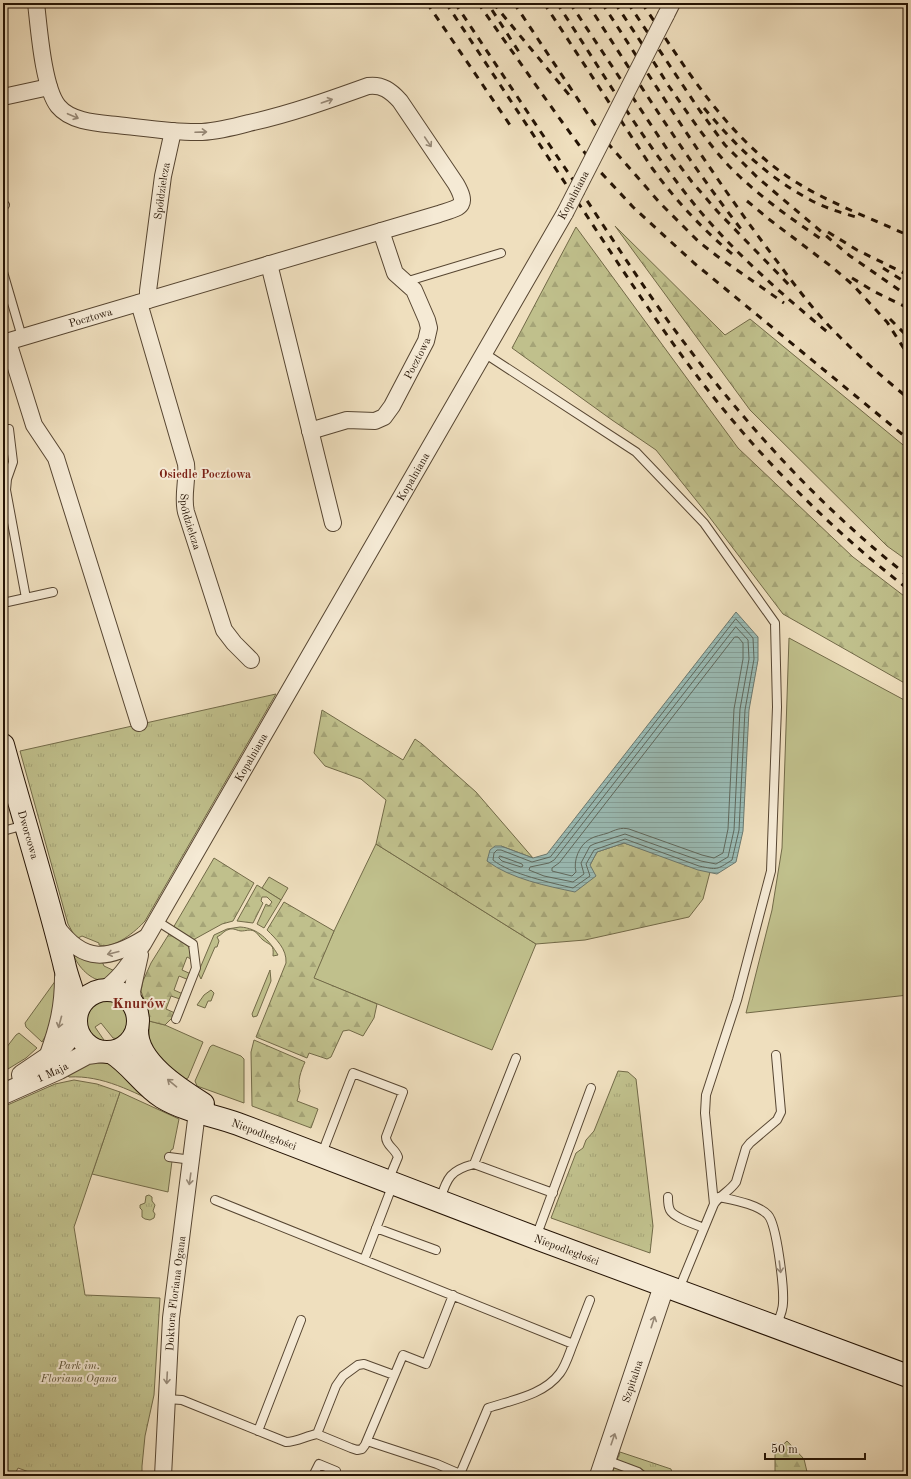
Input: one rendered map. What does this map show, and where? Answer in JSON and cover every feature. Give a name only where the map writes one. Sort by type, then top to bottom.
[{"type":"main road","name":"Dworcowa","points":[[3,745],[54,924],[65,970],[76,999],[76,1017]]},
{"type":"main road","name":"Dworcowa","points":[[54,924],[67,954],[79,973],[92,984],[103,990]]},
{"type":"main road","points":[[109,989],[121,992],[131,1000],[134,1006],[138,1018],[137,1030],[134,1036],[122,1049],[106,1052],[95,1050],[84,1042],[77,1031],[76,1017],[80,1004],[88,996],[109,989]]},
{"type":"main road","name":"Niepodległości","points":[[137,1030],[137,1039],[141,1049],[164,1077],[227,1120]]},
{"type":"main road","name":"Niepodległości","points":[[106,1052],[127,1063],[153,1090],[162,1097],[197,1112],[227,1120],[671,1289],[908,1376]]},
{"type":"street","points":[[36,3],[40,46],[49,87],[58,106],[66,113],[74,117],[111,124],[173,131]]},
{"type":"street","name":"Kopalniana","points":[[103,990],[115,982],[146,940],[565,213],[669,9]]},
{"type":"street","name":"Pocztowa","points":[[11,341],[452,210],[462,203],[462,197],[456,184],[400,101],[388,90],[378,86],[368,86],[287,114],[237,126],[209,132],[173,131]]},
{"type":"street","points":[[3,96],[49,87]]},
{"type":"street","name":"Spółdzielcza","points":[[173,131],[163,176],[148,291],[144,301],[186,464],[184,498],[186,512],[224,630],[234,643],[251,660]]},
{"type":"street","name":"Pocztowa","points":[[310,431],[348,420],[375,421],[384,417],[424,346],[428,332],[427,320],[414,290],[395,273],[382,231]]},
{"type":"street","points":[[269,264],[333,523]]},
{"type":"street","points":[[11,341],[34,425],[56,458],[139,723]]},
{"type":"street","points":[[54,924],[65,939],[75,947],[89,954],[104,955],[121,951],[146,940]]},
{"type":"street","name":"Kopalniana","points":[[134,1006],[132,991],[133,983],[146,940]]},
{"type":"street","points":[[49,1057],[57,1036],[65,998],[65,970]]},
{"type":"street","name":"1 Maja","points":[[3,1088],[59,1050],[70,1037],[76,1017]]},
{"type":"street","name":"1 Maja","points":[[3,1094],[59,1069],[87,1054],[106,1052]]},
{"type":"street","name":"Doktora Floriana Ogana","points":[[163,1476],[171,1318],[197,1112]]},
{"type":"street","name":"Szpitalna","points":[[603,1468],[671,1289]]},
{"type":"lane","points":[[405,282],[501,253]]},
{"type":"lane","points":[[3,272],[11,341]]},
{"type":"lane","points":[[484,353],[636,452],[704,523],[775,623],[777,707],[771,871],[737,1000],[706,1095],[705,1113],[714,1204]]},
{"type":"lane","points":[[9,429],[13,462],[7,479],[6,490],[26,598]]},
{"type":"lane","points":[[3,603],[53,592]]},
{"type":"lane","points":[[3,831],[26,825]]},
{"type":"lane","points":[[156,921],[193,944],[197,963],[176,1018]]},
{"type":"lane","points":[[671,1289],[704,1228],[714,1204],[720,1197],[733,1187],[736,1182],[746,1148],[780,1117],[781,1112],[776,1055]]},
{"type":"lane","points":[[474,1164],[516,1058]]},
{"type":"lane","points":[[321,1156],[353,1073],[403,1092],[386,1137],[388,1144],[398,1156],[391,1183],[364,1260]]},
{"type":"lane","points":[[536,1238],[591,1088]]},
{"type":"lane","points":[[170,1157],[192,1160]]},
{"type":"lane","points":[[440,1201],[446,1184],[453,1173],[474,1164],[553,1193]]},
{"type":"lane","points":[[668,1197],[671,1212],[676,1216],[704,1228]]},
{"type":"lane","points":[[720,1197],[739,1202],[764,1212],[772,1221],[783,1302],[776,1327]]},
{"type":"lane","points":[[215,1200],[573,1344]]},
{"type":"lane","points":[[376,1228],[436,1250]]},
{"type":"lane","points":[[166,1399],[182,1400],[286,1442],[295,1442],[305,1437],[317,1434],[357,1450],[362,1449],[368,1440],[402,1355],[426,1364],[453,1296]]},
{"type":"lane","points":[[368,1440],[437,1464],[460,1474],[488,1408],[536,1392],[552,1381],[564,1367],[590,1300]]},
{"type":"lane","points":[[258,1431],[302,1320]]},
{"type":"lane","points":[[317,1434],[336,1386],[343,1376],[358,1365],[364,1364],[394,1375]]},
{"type":"lane","points":[[313,1476],[319,1464],[336,1471]]},
{"type":"lane","points":[[603,1468],[638,1472],[643,1476]]},
{"type":"green space","points":[[615,226],[725,335],[750,319],[908,449],[908,561],[887,546],[750,410]]},
{"type":"green space","points":[[576,227],[738,448],[853,557],[908,599],[908,685],[783,614],[704,510],[656,450],[512,348]]},
{"type":"green space","points":[[789,638],[908,702],[908,995],[746,1013],[772,910],[782,848]]},
{"type":"green space","points":[[276,694],[145,921],[124,939],[111,945],[99,945],[99,943],[82,936],[78,938],[68,924],[20,751]]},
{"type":"green space","points":[[322,710],[403,760],[415,739],[476,792],[533,858],[501,846],[487,861],[590,865],[597,852],[624,843],[710,872],[703,899],[689,917],[585,940],[536,944],[376,844],[386,800],[361,779],[325,766],[314,753]]},
{"type":"green space","points":[[376,844],[536,944],[492,1050],[313,978]]},
{"type":"green space","points":[[214,858],[254,883],[233,921],[222,924],[193,940],[173,928]]},
{"type":"green space","points":[[269,877],[288,888],[281,900],[262,888]]},
{"type":"green space","points":[[257,885],[281,900],[264,928],[257,924],[266,904],[269,906],[272,902],[267,897],[262,897],[261,901],[263,903],[253,923],[237,921]]},
{"type":"green space","points":[[284,902],[334,931],[314,978],[377,1004],[374,1018],[363,1036],[349,1030],[343,1031],[331,1057],[327,1059],[309,1053],[307,1058],[256,1037],[286,963],[283,949],[267,930]]},
{"type":"green space","points":[[240,927],[258,932],[271,944],[278,955],[273,956],[273,949],[271,946],[254,931],[231,929],[225,931],[217,937],[219,941],[217,947],[215,947],[201,979],[198,973],[214,935],[227,929]]},
{"type":"green space","points":[[169,934],[188,945],[193,960],[187,957],[182,970],[191,974],[189,980],[179,976],[174,990],[183,994],[180,999],[171,996],[166,1009],[175,1013],[165,1025],[149,1021],[148,1011],[141,991],[143,981],[151,963]]},
{"type":"green space","points":[[73,954],[101,959],[104,966],[117,972],[105,981],[95,979],[78,964]]},
{"type":"green space","points":[[270,970],[271,981],[257,1016],[253,1017],[252,1014]]},
{"type":"green space","points":[[56,980],[56,1004],[52,1021],[42,1042],[26,1027],[25,1023]]},
{"type":"green space","points":[[211,990],[214,993],[211,1001],[208,1001],[205,1008],[197,1005],[204,995]]},
{"type":"green space","points":[[104,999],[111,999],[119,1003],[124,1007],[128,1017],[126,1029],[119,1039],[113,1038],[101,1023],[95,1027],[106,1043],[97,1040],[91,1035],[85,1022],[86,1015],[90,1008]]},
{"type":"green space","points":[[149,1021],[165,1025],[203,1042],[188,1078],[182,1081],[160,1059],[149,1042]]},
{"type":"green space","points":[[19,1033],[37,1048],[26,1058],[3,1072],[3,1052]]},
{"type":"green space","points":[[254,1040],[305,1062],[300,1076],[300,1091],[297,1101],[318,1109],[311,1128],[252,1106],[251,1052]]},
{"type":"green space","points":[[213,1045],[241,1056],[244,1059],[244,1103],[197,1086],[195,1081],[210,1047]]},
{"type":"green space","points":[[106,1060],[163,1106],[118,1086],[94,1079],[69,1077],[63,1071],[74,1065]]},
{"type":"green space","points":[[618,1071],[628,1072],[636,1079],[653,1226],[650,1253],[551,1218],[576,1153],[583,1148],[586,1140],[594,1131]]},
{"type":"green space","name":"Park im. Floriana Ogana","points":[[74,1080],[97,1084],[120,1092],[74,1227],[85,1295],[160,1298],[154,1395],[145,1436],[142,1476],[40,1476],[18,1468],[14,1476],[7,1476],[3,1474],[3,1107],[55,1084]]},
{"type":"green space","points":[[120,1092],[179,1119],[173,1149],[171,1150],[169,1157],[172,1161],[168,1192],[92,1174]]},
{"type":"green space","points":[[149,1195],[152,1197],[152,1201],[155,1205],[153,1211],[155,1214],[154,1218],[150,1220],[142,1217],[142,1210],[140,1208],[140,1205],[145,1203],[146,1196]]},
{"type":"green space","points":[[787,1441],[804,1459],[808,1476],[775,1476],[775,1452]]},
{"type":"green space","points":[[620,1452],[671,1469],[673,1476],[611,1476]]},
{"type":"water","points":[[736,612],[758,637],[758,660],[749,710],[743,831],[736,862],[717,874],[698,870],[624,843],[597,852],[590,865],[596,876],[575,892],[518,877],[507,873],[487,861],[490,850],[495,846],[501,846],[533,858],[547,854]]},
{"type":"railway","points":[[427,3],[510,125]]},
{"type":"railway","points":[[446,3],[636,291],[679,352],[717,402],[767,460],[794,488],[849,540],[908,589]]},
{"type":"railway","points":[[455,3],[637,276],[697,359],[752,426],[811,490],[874,549],[908,576]]},
{"type":"railway","points":[[478,3],[593,164],[633,207],[694,263],[908,439]]},
{"type":"railway","points":[[493,3],[570,96]]},
{"type":"railway","points":[[514,3],[605,140],[660,203],[699,242],[784,303]]},
{"type":"railway","points":[[544,3],[661,181],[702,227],[737,258]]},
{"type":"railway","points":[[557,3],[643,135],[699,210],[762,276],[831,335]]},
{"type":"railway","points":[[570,3],[667,149],[692,182],[718,212],[792,288]]},
{"type":"railway","points":[[587,3],[700,174],[741,229]]},
{"type":"railway","points":[[602,3],[681,125],[722,185],[797,288],[841,338],[869,365],[908,398]]},
{"type":"railway","points":[[615,3],[668,85],[720,156],[739,176],[762,196],[786,215],[824,241]]},
{"type":"railway","points":[[628,3],[700,111],[725,145],[758,178],[850,256],[908,296]]},
{"type":"railway","points":[[642,3],[691,75],[726,121],[767,161],[804,187],[846,208],[903,233]]},
{"type":"railway","points":[[492,10],[519,52]]},
{"type":"railway","points":[[704,108],[739,147],[764,169],[807,198],[837,211],[856,217]]},
{"type":"railway","points":[[747,201],[853,285],[887,322],[908,355]]},
{"type":"railway","points":[[828,232],[857,250],[908,275]]},
{"type":"railway","points":[[883,268],[908,284]]},
{"type":"railway","points":[[852,278],[875,292],[908,308]]},
{"type":"railway","points":[[890,319],[908,337]]},
{"type":"district","name":"Osiedle Pocztowa","points":[[205,474]]},
{"type":"district","name":"Knurów","points":[[139,1003]]}]
